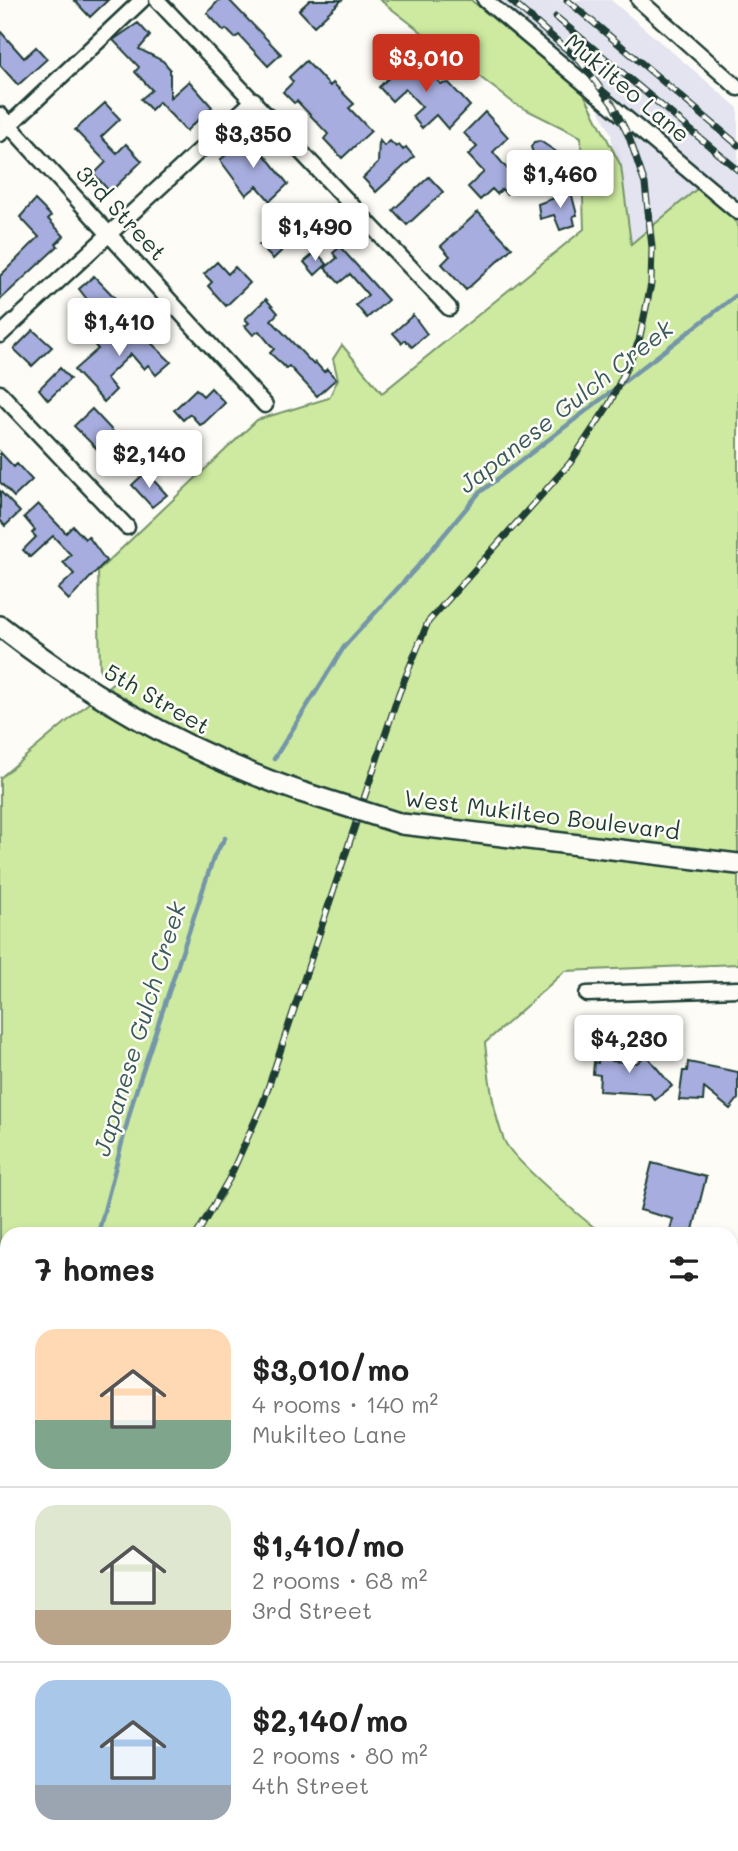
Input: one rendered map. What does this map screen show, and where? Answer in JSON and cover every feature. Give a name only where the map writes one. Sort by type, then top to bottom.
[{"type":"main road","name":"5th Street","points":[[0,626],[132,718],[219,762],[301,792]]},
{"type":"main road","name":"West Mukilteo Boulevard","points":[[301,792],[402,824],[738,864]]},
{"type":"street","points":[[3,124],[142,0]]},
{"type":"street","points":[[157,0],[449,308]]},
{"type":"street","name":"Mukilteo Lane","points":[[485,0],[738,212]]},
{"type":"street","points":[[639,0],[738,88]]},
{"type":"street","points":[[0,335],[254,100]]},
{"type":"street","name":"3rd Street","points":[[3,124],[110,234],[265,405]]},
{"type":"street","points":[[0,393],[127,527]]},
{"type":"street","points":[[587,994],[738,989]]},
{"type":"shaded area","points":[[492,0],[611,0],[738,108],[738,249],[158,1227],[625,255],[611,134],[583,76]]},
{"type":"green space","points":[[380,0],[471,0],[584,94],[621,166],[631,244],[704,183],[738,225],[738,964],[565,971],[485,1043],[497,1116],[509,1149],[549,1189],[594,1227],[0,1227],[0,778],[116,680],[100,671],[98,571],[257,420],[329,398],[338,379],[333,359],[342,345],[382,393],[584,229],[581,137],[515,104]]},
{"type":"building","points":[[74,0],[108,0],[90,17]]},
{"type":"building","points":[[219,0],[229,0],[281,54],[268,66],[239,35],[235,38],[226,29],[224,31],[207,13]]},
{"type":"building","points":[[310,0],[342,0],[314,26],[299,10]]},
{"type":"building","points":[[138,23],[150,36],[139,49],[163,61],[170,69],[170,98],[189,81],[212,107],[186,131],[159,102],[151,110],[141,99],[152,90],[135,72],[139,67],[113,40]]},
{"type":"building","points":[[0,31],[24,58],[36,47],[47,59],[18,85],[0,65]]},
{"type":"building","points":[[413,55],[441,84],[449,83],[470,106],[448,129],[436,115],[422,128],[412,116],[422,107],[405,89],[392,101],[379,87]]},
{"type":"building","points":[[306,61],[330,86],[333,83],[354,104],[349,108],[371,131],[342,158],[324,139],[328,134],[297,101],[294,103],[283,92],[293,82],[289,77]]},
{"type":"building","points":[[105,103],[120,119],[101,137],[117,153],[126,144],[142,161],[110,192],[94,174],[106,162],[75,130]]},
{"type":"building","points":[[485,112],[508,137],[493,152],[519,183],[506,194],[502,189],[497,194],[492,189],[480,200],[468,187],[484,172],[468,155],[477,147],[464,133]]},
{"type":"building","points":[[249,136],[288,184],[270,201],[257,186],[246,195],[220,160]]},
{"type":"building","points":[[379,140],[384,146],[390,141],[403,150],[406,147],[414,157],[376,192],[363,178],[378,163]]},
{"type":"building","points":[[540,141],[569,160],[574,184],[560,187],[558,176],[536,161],[531,147],[534,142]]},
{"type":"building","points":[[429,177],[443,192],[407,225],[393,210]]},
{"type":"building","points":[[571,192],[577,215],[573,216],[575,225],[560,230],[554,215],[540,219],[538,204]]},
{"type":"building","points":[[35,200],[51,216],[48,219],[64,236],[56,244],[58,246],[0,300],[0,276],[39,237],[20,217]]},
{"type":"building","points":[[478,212],[512,248],[466,290],[442,264],[450,256],[441,246]]},
{"type":"building","points":[[306,213],[321,229],[302,245],[295,238],[273,259],[259,245],[269,236],[274,242]]},
{"type":"building","points":[[340,247],[388,300],[367,318],[356,305],[368,295],[350,274],[339,283],[325,268],[337,258],[333,253]]},
{"type":"building","points":[[316,252],[327,264],[315,275],[304,262]]},
{"type":"building","points":[[217,262],[228,274],[235,267],[250,283],[226,306],[208,286],[212,282],[204,274]]},
{"type":"building","points":[[94,276],[118,301],[98,319],[90,310],[93,307],[79,289]]},
{"type":"building","points":[[266,299],[278,313],[271,320],[313,364],[315,362],[324,372],[327,369],[336,379],[317,396],[289,366],[286,368],[270,353],[274,349],[259,331],[253,335],[245,326],[249,323],[245,319]]},
{"type":"building","points":[[413,315],[427,334],[412,347],[405,340],[402,343],[393,333]]},
{"type":"building","points":[[131,318],[142,330],[140,332],[171,362],[156,375],[148,365],[144,369],[131,354],[106,378],[116,390],[104,402],[74,370],[98,349],[92,342],[103,332],[109,339]]},
{"type":"building","points":[[33,330],[52,347],[32,366],[14,349]]},
{"type":"building","points":[[60,368],[70,379],[48,400],[39,389]]},
{"type":"building","points":[[211,388],[225,403],[204,423],[200,425],[190,414],[183,420],[174,410],[196,389],[203,396]]},
{"type":"building","points":[[92,409],[119,438],[126,431],[150,457],[134,472],[125,462],[117,469],[74,426]]},
{"type":"building","points":[[0,452],[14,467],[17,464],[32,480],[14,497],[0,482]]},
{"type":"building","points":[[146,472],[167,495],[152,507],[132,485]]},
{"type":"building","points":[[0,491],[20,512],[5,526],[0,520]]},
{"type":"building","points":[[38,504],[66,533],[73,526],[85,539],[88,536],[106,561],[69,600],[58,589],[74,574],[63,562],[71,555],[53,536],[30,557],[23,550],[36,537],[32,533],[35,530],[24,517]]},
{"type":"building","points":[[599,1045],[613,1046],[612,1061],[637,1063],[646,1055],[672,1086],[655,1100],[650,1094],[599,1091],[600,1075],[593,1074],[594,1062],[598,1063]]},
{"type":"building","points":[[688,1062],[738,1072],[738,1099],[730,1109],[704,1088],[703,1101],[679,1100],[683,1071],[687,1071]]},
{"type":"building","points":[[652,1163],[706,1177],[694,1227],[671,1227],[673,1219],[640,1210]]},
{"type":"waterway","name":"Japanese Gulch Creek","points":[[274,759],[344,647],[418,566],[479,493],[738,294]]},
{"type":"waterway","name":"Japanese Gulch Creek","points":[[100,1227],[134,1097],[214,856],[225,838]]},
{"type":"railway","points":[[201,1227],[229,1179],[263,1103],[399,693],[428,622],[570,463],[610,403],[639,341],[651,284],[652,247],[645,184],[629,137],[613,105],[580,61],[510,0]]},
{"type":"railway","points":[[567,0],[738,145]]},
{"type":"railway","points":[[556,17],[738,170]]}]
